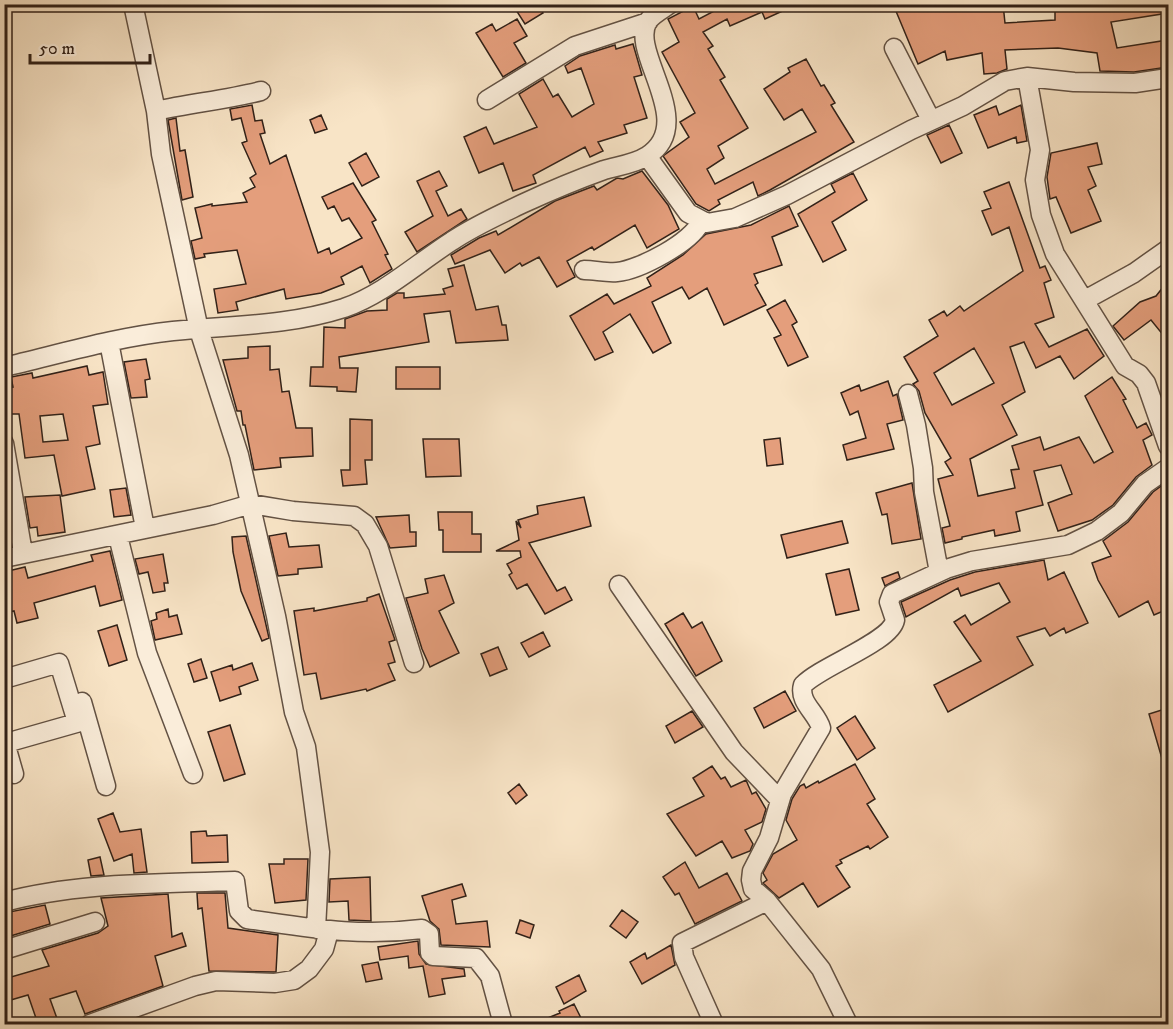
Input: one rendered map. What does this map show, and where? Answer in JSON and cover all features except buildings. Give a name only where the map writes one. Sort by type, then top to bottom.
[{"type":"street","points":[[90,1024],[195,986],[216,981],[275,983],[294,980],[309,969],[324,949],[317,815],[306,747],[294,712],[251,504],[225,404],[199,330],[161,154],[156,111],[133,4]]},
{"type":"street","points":[[487,100],[575,46],[648,22],[670,4]]},
{"type":"street","points":[[4,367],[109,342],[199,330],[249,327],[318,316],[346,307],[370,297],[471,229],[561,185],[647,156],[660,144],[666,118],[661,91],[646,45],[648,22]]},
{"type":"street","points":[[894,48],[931,120]]},
{"type":"street","points":[[647,156],[688,213],[707,223],[746,213],[798,190],[931,120],[963,106],[996,85],[1027,77],[1074,82],[1135,83],[1168,78]]},
{"type":"street","points":[[1027,77],[1040,150],[1035,180],[1041,215],[1055,254],[1125,366],[1139,374],[1146,383],[1168,446]]},
{"type":"street","points":[[156,111],[199,102],[222,101],[261,92]]},
{"type":"street","points":[[584,270],[618,272],[643,265],[692,235],[701,221]]},
{"type":"street","points":[[1085,300],[1134,273],[1168,249]]},
{"type":"street","points":[[109,342],[146,528]]},
{"type":"street","points":[[908,394],[916,425],[923,468],[924,492],[939,572]]},
{"type":"street","points":[[4,443],[23,553]]},
{"type":"street","points":[[848,1024],[821,969],[767,902],[753,889],[752,871],[769,838],[780,800],[821,728],[802,693],[804,685],[850,654],[881,638],[895,624],[889,602],[892,594],[939,572],[972,561],[1068,544],[1097,531],[1121,513],[1145,484],[1168,468]]},
{"type":"street","points":[[4,558],[117,536],[213,515],[251,504],[293,511],[340,513],[354,516],[365,524],[378,546],[414,663]]},
{"type":"street","points":[[117,536],[147,653],[193,774]]},
{"type":"street","points":[[619,585],[734,752],[780,800]]},
{"type":"street","points":[[4,679],[59,663],[106,786]]},
{"type":"street","points":[[14,774],[5,741],[78,716]]},
{"type":"street","points":[[4,902],[33,894],[125,886],[235,881],[239,911],[243,917],[322,930],[381,934],[422,929],[429,934],[430,953],[433,956],[476,958],[490,976],[503,1024]]},
{"type":"street","points":[[713,1022],[684,957],[682,943],[767,902]]},
{"type":"street","points":[[4,950],[95,922]]}]
